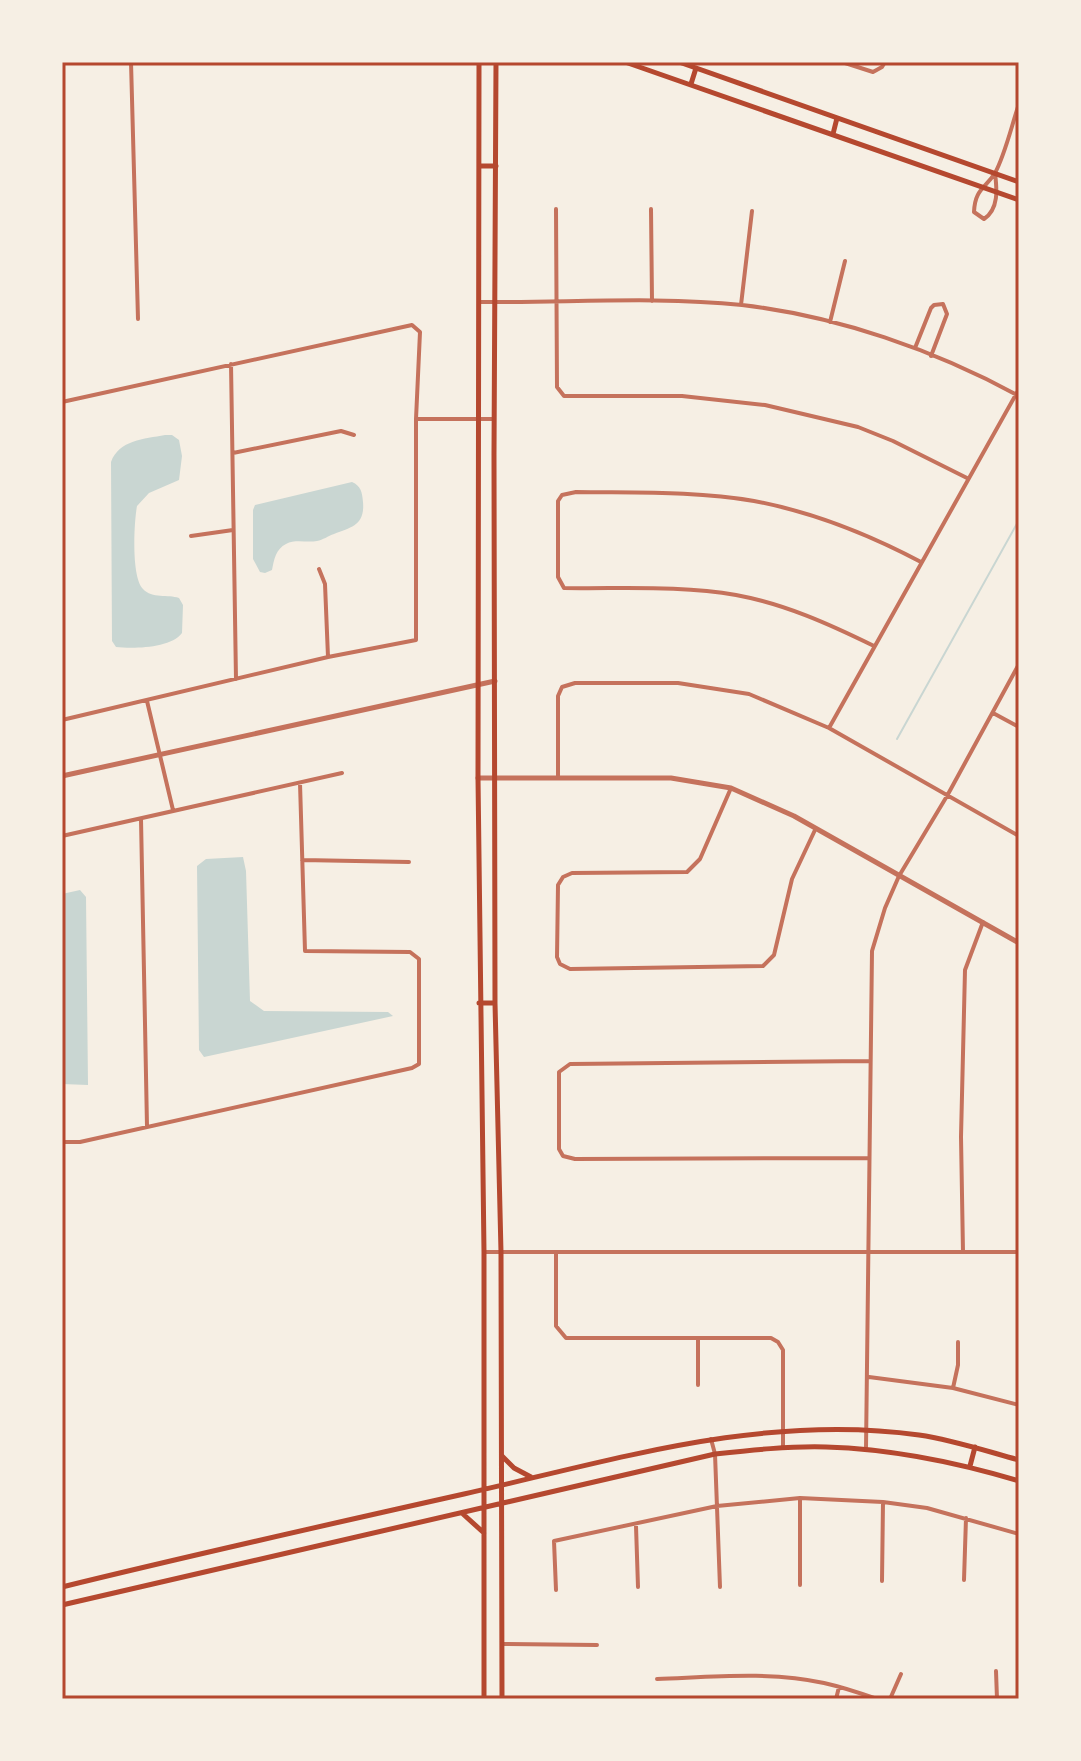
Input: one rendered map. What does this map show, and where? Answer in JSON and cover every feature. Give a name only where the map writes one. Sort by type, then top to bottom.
[{"type":"main road","points":[[479,62],[478,778],[484,1252],[484,1699]]},
{"type":"main road","points":[[496,62],[495,1003],[501,1252],[502,1699]]},
{"type":"main road","points":[[625,62],[1019,200]]},
{"type":"main road","points":[[679,62],[1019,182]]},
{"type":"main road","points":[[691,84],[696,68]]},
{"type":"main road","points":[[833,134],[837,118]]},
{"type":"main road","points":[[479,166],[496,166]]},
{"type":"main road","points":[[479,1003],[495,1003]]},
{"type":"main road","points":[[62,1587],[711,1439],[783,1430],[867,1430],[921,1435],[1019,1460]]},
{"type":"main road","points":[[970,1466],[975,1447]]},
{"type":"main road","points":[[62,1605],[715,1454],[783,1448],[866,1449],[970,1466],[1019,1481]]},
{"type":"main road","points":[[502,1456],[514,1468],[532,1478]]},
{"type":"main road","points":[[462,1513],[484,1533]]},
{"type":"street","points":[[131,62],[138,319]]},
{"type":"street","points":[[842,62],[869,71],[878,70],[885,62]]},
{"type":"street","points":[[995,173],[998,192],[990,214],[984,219],[979,218],[974,207],[981,187],[995,173],[1019,104]]},
{"type":"street","points":[[556,209],[557,387],[560,394],[568,398],[682,396],[765,405],[858,427],[967,478]]},
{"type":"street","points":[[651,209],[652,301]]},
{"type":"street","points":[[741,305],[752,211]]},
{"type":"street","points":[[830,322],[845,261]]},
{"type":"street","points":[[479,302],[652,301],[741,305],[830,322],[915,348],[1018,393],[967,478],[829,728]]},
{"type":"street","points":[[915,348],[931,308],[943,304],[947,314],[931,356]]},
{"type":"street","points":[[62,402],[412,325],[420,332],[416,419],[416,640],[328,657],[62,720]]},
{"type":"street","points":[[231,364],[236,679]]},
{"type":"street","points":[[416,419],[494,419]]},
{"type":"street","points":[[233,453],[341,431],[354,435]]},
{"type":"street","points":[[874,646],[812,616],[734,595],[564,588],[558,577],[557,506],[562,495],[576,492],[675,493],[758,502],[822,518],[921,562]]},
{"type":"street","points":[[191,536],[233,530]]},
{"type":"street","points":[[319,569],[325,584],[328,657]]},
{"type":"street","points":[[866,1449],[872,951],[899,876],[1019,664]]},
{"type":"street","points":[[62,776],[495,681]]},
{"type":"street","points":[[558,777],[558,696],[562,687],[575,683],[678,683],[713,687],[770,701],[829,728],[1019,836]]},
{"type":"street","points":[[147,701],[173,810]]},
{"type":"street","points":[[993,713],[1019,727]]},
{"type":"street","points":[[62,836],[342,773]]},
{"type":"street","points":[[478,778],[671,778],[731,788],[794,816],[1019,943]]},
{"type":"street","points":[[62,1142],[80,1142],[419,1064],[419,959],[415,954],[305,951],[300,783]]},
{"type":"street","points":[[731,788],[700,859],[687,872],[572,873],[563,877],[558,885],[557,943],[557,957],[563,967],[756,968],[770,962],[792,879],[815,830]]},
{"type":"street","points":[[141,819],[147,1126]]},
{"type":"street","points":[[302,860],[409,862]]},
{"type":"street","points":[[963,1252],[961,1137],[965,970],[983,921]]},
{"type":"street","points":[[869,1061],[566,1066],[559,1072],[559,1149],[563,1156],[575,1159],[869,1158]]},
{"type":"street","points":[[484,1252],[1019,1252]]},
{"type":"street","points":[[556,1252],[556,1326],[561,1334],[574,1339],[771,1338],[778,1342],[783,1350],[783,1448]]},
{"type":"street","points":[[698,1338],[698,1385]]},
{"type":"street","points":[[953,1388],[958,1365],[958,1342]]},
{"type":"street","points":[[869,1377],[953,1388],[1019,1405]]},
{"type":"street","points":[[711,1439],[715,1454],[720,1587]]},
{"type":"street","points":[[800,1498],[800,1585]]},
{"type":"street","points":[[556,1590],[554,1541],[636,1526],[717,1506],[800,1498],[883,1502],[927,1508],[1019,1534]]},
{"type":"street","points":[[882,1581],[883,1502]]},
{"type":"street","points":[[964,1580],[966,1518]]},
{"type":"street","points":[[636,1526],[638,1587]]},
{"type":"street","points":[[502,1644],[597,1645]]},
{"type":"street","points":[[996,1671],[997,1699]]},
{"type":"street","points":[[890,1699],[901,1674]]},
{"type":"street","points":[[657,1679],[782,1678],[839,1687],[877,1699]]},
{"type":"street","points":[[836,1699],[839,1687]]},
{"type":"shaded area","points":[[165,435],[179,440],[182,456],[179,480],[149,493],[137,506],[135,562],[143,589],[155,595],[179,598],[183,605],[182,633],[161,645],[116,647],[112,641],[111,462],[126,445]]},
{"type":"shaded area","points":[[352,482],[360,490],[363,502],[362,516],[356,524],[319,540],[286,544],[278,552],[272,570],[260,572],[253,559],[255,505]]},
{"type":"shaded area","points":[[243,857],[250,1001],[264,1011],[388,1012],[393,1016],[204,1057],[199,1050],[197,866],[206,859]]},
{"type":"shaded area","points":[[80,890],[86,897],[88,1085],[62,1084],[62,894]]},
{"type":"waterway","points":[[897,739],[1019,520]]}]
